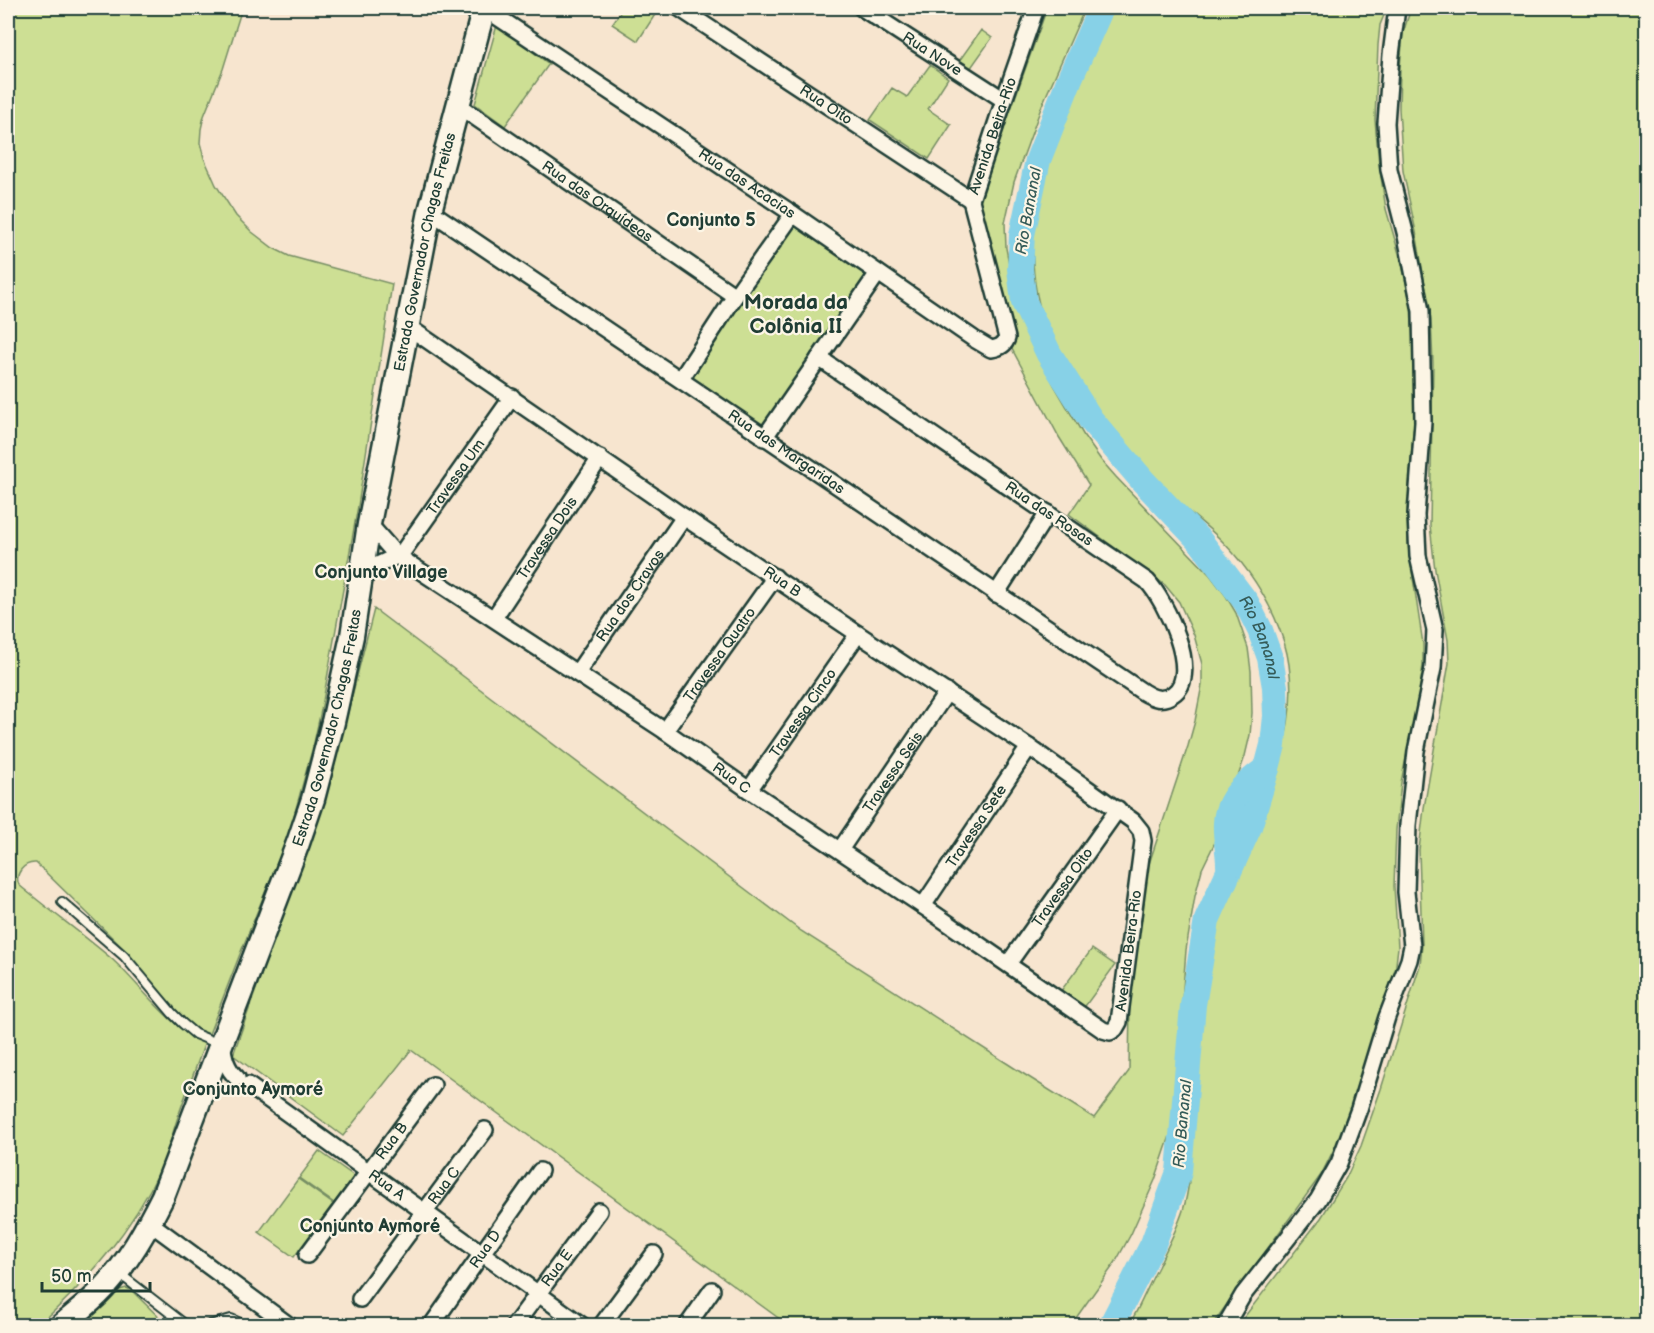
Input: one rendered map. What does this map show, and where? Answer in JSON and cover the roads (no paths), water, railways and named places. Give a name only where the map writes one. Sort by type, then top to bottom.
[{"type":"main road","name":"Estrada Governador Chagas Freitas","points":[[71,1320],[117,1272],[150,1223],[171,1179],[298,843],[312,799],[333,722],[352,636],[369,524],[430,211],[484,8]]},
{"type":"street","name":"Rua das Acacias","points":[[484,8],[793,214],[988,348],[1000,347],[1007,338]]},
{"type":"street","name":"Rua Oito","points":[[680,8],[971,200]]},
{"type":"street","name":"Rua Nove","points":[[862,8],[1004,99]]},
{"type":"street","name":"Avenida Beira-Rio","points":[[1007,338],[971,200],[1036,8]]},
{"type":"street","points":[[1225,1326],[1243,1295],[1318,1200],[1339,1163],[1412,946],[1406,892],[1408,825],[1416,751],[1433,668],[1435,630],[1418,556],[1416,526],[1423,422],[1420,312],[1407,236],[1389,170],[1386,123],[1397,8]]},
{"type":"street","name":"Rua das Orquídeas","points":[[459,106],[735,296]]},
{"type":"street","name":"Rua das Margaridas","points":[[430,211],[1143,692]]},
{"type":"street","points":[[681,379],[735,296],[793,214]]},
{"type":"street","points":[[764,438],[878,273]]},
{"type":"street","name":"Rua B","points":[[407,326],[684,517],[1118,809],[1141,831],[1143,847]]},
{"type":"street","name":"Rua das Rosas","points":[[819,358],[1147,581],[1166,609],[1178,639],[1184,675],[1180,688],[1170,697],[1156,698],[1143,692]]},
{"type":"street","name":"Travessa Um","points":[[398,556],[512,397]]},
{"type":"street","name":"Travessa Dois","points":[[494,618],[600,458]]},
{"type":"street","points":[[996,594],[1048,513]]},
{"type":"street","name":"Rua dos Cravos","points":[[578,673],[684,517]]},
{"type":"street","name":"Rua C","points":[[369,524],[398,556],[665,731],[1095,1024]]},
{"type":"street","points":[[363,572],[398,556]]},
{"type":"street","name":"Travessa Quatro","points":[[665,731],[775,578]]},
{"type":"street","name":"Travessa Cinco","points":[[749,790],[858,634]]},
{"type":"street","name":"Travessa Seis","points":[[840,850],[947,692]]},
{"type":"street","name":"Travessa Sete","points":[[923,906],[1029,747]]},
{"type":"street","name":"Travessa Oito","points":[[1008,964],[1118,809]]},
{"type":"street","name":"Avenida Beira-Rio","points":[[1095,1024],[1108,1032],[1115,1029],[1119,1022],[1143,847]]},
{"type":"street","points":[[221,1043],[230,1071],[240,1079]]},
{"type":"street","points":[[208,1082],[224,1074],[240,1079]]},
{"type":"street","name":"Rua A","points":[[240,1079],[584,1326]]},
{"type":"street","name":"Rua B","points":[[307,1255],[433,1085]]},
{"type":"street","name":"Rua C","points":[[360,1299],[484,1130]]},
{"type":"street","name":"Rua D","points":[[430,1326],[540,1171]]},
{"type":"street","name":"Rua E","points":[[514,1326],[599,1211]]},
{"type":"street","points":[[150,1223],[290,1326]]},
{"type":"street","points":[[601,1326],[654,1254]]},
{"type":"street","points":[[687,1326],[712,1290]]},
{"type":"lane","points":[[63,902],[124,956],[182,1023],[195,1034],[221,1043]]},
{"type":"lane","points":[[117,1272],[187,1326]]},
{"type":"lane","points":[[206,1326],[231,1319],[247,1326]]},
{"type":"waterway","name":"Rio Bananal","points":[[1101,8],[1070,78],[1038,160],[1022,235],[1020,269],[1024,302],[1049,354],[1091,420],[1143,481],[1200,541],[1246,602],[1260,630],[1270,658],[1275,687],[1276,716],[1273,745],[1249,827],[1207,920],[1193,1005],[1179,1172],[1153,1244],[1111,1326]]},
{"type":"waterway","points":[[1229,865],[1226,828],[1230,805],[1240,791],[1267,768]]},
{"type":"district","name":"Conjunto 5","points":[[711,220]]},
{"type":"district","name":"Morada da Colônia II","points":[[796,314]]},
{"type":"district","name":"Conjunto Village","points":[[381,572]]},
{"type":"district","name":"Conjunto Aymoré","points":[[253,1089]]},
{"type":"district","name":"Conjunto Aymoré","points":[[370,1226]]}]
